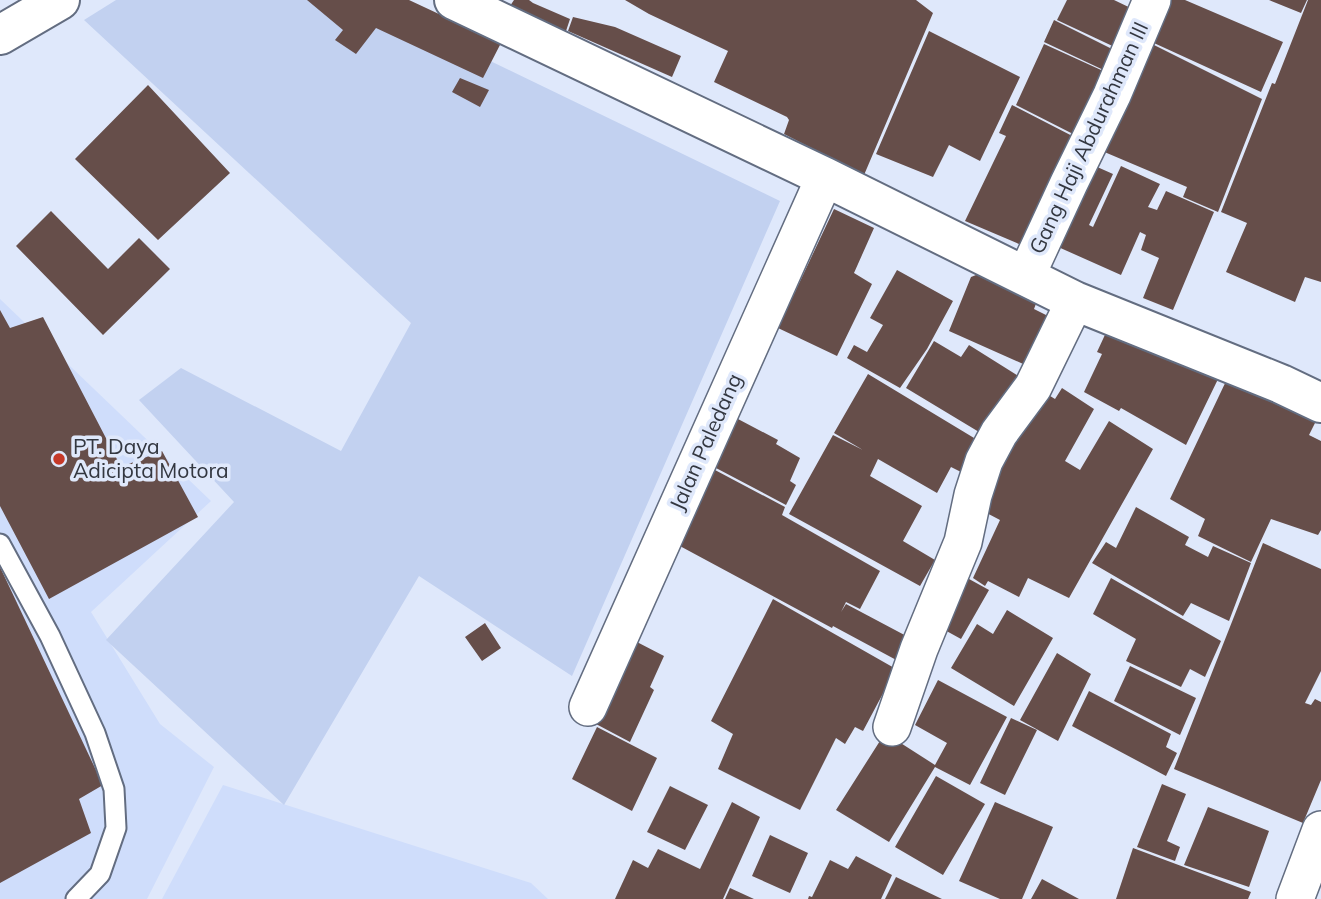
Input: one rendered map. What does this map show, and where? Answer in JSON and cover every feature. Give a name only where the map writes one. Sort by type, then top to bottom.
[{"type":"main road","points":[[0,35],[61,0]]},
{"type":"main road","points":[[454,0],[825,177],[1075,301],[1281,384],[1321,403]]},
{"type":"street","name":"Gang Haji Abdurahman III","points":[[1026,276],[1112,95],[1152,0]]},
{"type":"street","name":"Jalan Paledang","points":[[588,707],[825,177]]},
{"type":"street","points":[[892,727],[919,649],[963,542],[973,495],[984,461],[999,433],[1033,387],[1075,301]]},
{"type":"street","points":[[1295,899],[1321,830]]},
{"type":"lane","points":[[0,544],[50,636],[95,733],[114,789],[116,828],[100,874],[76,899]]},
{"type":"shaded area","points":[[116,0],[364,0],[780,201],[572,676],[419,576],[284,805],[106,640],[234,502],[139,400],[181,368],[341,451],[411,323],[84,20]]},
{"type":"shaded area","points":[[0,299],[211,501],[91,612],[160,724],[214,767],[147,899],[0,899]]},
{"type":"shaded area","points":[[223,785],[531,883],[548,899],[162,899]]},
{"type":"building","points":[[307,0],[409,0],[501,43],[483,78],[376,28],[356,54],[335,40],[343,30]]},
{"type":"building","points":[[514,0],[529,0],[570,19],[566,31],[510,6]]},
{"type":"building","points":[[625,0],[916,0],[933,13],[864,175],[784,134],[789,120],[787,117],[714,82],[728,51]]},
{"type":"building","points":[[1067,0],[1114,0],[1139,12],[1121,50],[1057,20]]},
{"type":"building","points":[[1162,0],[1185,0],[1283,42],[1261,92],[1143,38]]},
{"type":"building","points":[[1269,0],[1307,0],[1301,13]]},
{"type":"building","points":[[1308,0],[1321,0],[1321,282],[1305,277],[1295,302],[1226,272],[1247,223],[1221,212]]},
{"type":"building","points":[[573,17],[615,27],[681,56],[672,77],[568,31]]},
{"type":"building","points":[[1054,20],[1120,53],[1112,74],[1044,42]]},
{"type":"building","points":[[929,31],[1020,77],[980,161],[949,145],[933,177],[876,154]]},
{"type":"building","points":[[1142,39],[1262,99],[1218,212],[1183,197],[1187,187],[1095,148]]},
{"type":"building","points":[[1044,44],[1112,75],[1075,135],[1016,105]]},
{"type":"building","points":[[460,78],[489,90],[480,107],[452,92]]},
{"type":"building","points":[[148,85],[230,173],[158,240],[75,159]]},
{"type":"building","points":[[1012,105],[1082,141],[1031,249],[965,221],[1006,136],[999,133]]},
{"type":"building","points":[[1086,162],[1113,174],[1089,225],[1093,227],[1121,166],[1160,184],[1148,207],[1157,210],[1166,191],[1214,212],[1173,310],[1143,298],[1159,258],[1141,250],[1146,235],[1140,232],[1121,275],[1047,242]]},
{"type":"building","points":[[834,209],[874,228],[854,273],[872,284],[837,356],[778,328]]},
{"type":"building","points":[[51,211],[108,269],[139,238],[170,269],[103,335],[16,246]]},
{"type":"building","points":[[979,269],[1040,293],[1034,309],[1054,319],[1032,368],[949,331],[971,277],[976,275]]},
{"type":"building","points":[[897,270],[953,301],[927,349],[900,388],[847,358],[854,345],[867,352],[883,325],[870,318]]},
{"type":"building","name":"PT. Daya Adicipta Motora","points":[[0,310],[10,328],[43,317],[121,467],[162,451],[198,517],[49,599],[0,506]]},
{"type":"building","points":[[1110,324],[1220,375],[1186,445],[1121,408],[1119,411],[1084,392],[1102,354],[1097,352]]},
{"type":"building","points":[[934,341],[961,357],[969,345],[1020,377],[984,435],[906,388]]},
{"type":"building","points":[[868,374],[984,444],[967,475],[951,467],[937,493],[878,459],[870,476],[922,506],[903,541],[935,560],[920,586],[789,514],[833,435],[863,450],[834,433]]},
{"type":"building","points":[[1228,377],[1317,419],[1309,435],[1321,441],[1321,530],[1318,535],[1271,519],[1251,562],[1198,536],[1205,519],[1170,499]]},
{"type":"building","points":[[1062,388],[1094,409],[1065,461],[1080,470],[1109,421],[1153,449],[1069,598],[1028,578],[1019,597],[988,581],[985,586],[973,578],[1000,520],[981,510],[1006,432],[1042,391],[1055,399]]},
{"type":"building","points":[[738,419],[778,440],[776,444],[800,458],[790,481],[796,485],[786,505],[716,468]]},
{"type":"building","points":[[715,470],[785,507],[782,515],[880,571],[860,609],[846,602],[841,612],[846,604],[912,639],[900,662],[678,545]]},
{"type":"building","points":[[1136,507],[1189,537],[1185,545],[1208,557],[1213,546],[1251,563],[1229,621],[1191,603],[1183,616],[1092,563],[1106,542],[1116,548]]},
{"type":"building","points":[[1263,543],[1321,569],[1321,671],[1305,703],[1311,705],[1315,699],[1321,702],[1321,780],[1303,823],[1174,769]]},
{"type":"building","points":[[0,567],[103,785],[79,799],[91,833],[0,883]]},
{"type":"building","points":[[960,574],[989,590],[961,639],[932,623]]},
{"type":"building","points":[[1111,578],[1221,641],[1205,677],[1190,669],[1181,687],[1126,661],[1136,639],[1093,614]]},
{"type":"building","points":[[773,599],[896,669],[863,731],[855,727],[845,744],[836,738],[800,810],[718,769],[733,734],[711,721]]},
{"type":"building","points":[[1007,610],[1053,638],[1014,706],[951,668],[977,624],[993,634]]},
{"type":"building","points":[[485,623],[501,648],[482,661],[465,637]]},
{"type":"building","points":[[635,641],[664,656],[650,687],[654,690],[630,742],[596,724]]},
{"type":"building","points":[[1057,653],[1091,674],[1058,741],[1020,720]]},
{"type":"building","points":[[1130,666],[1196,698],[1180,735],[1114,701]]},
{"type":"building","points":[[938,680],[1007,717],[970,785],[935,767],[889,842],[836,810],[885,733],[935,765],[947,743],[915,725]]},
{"type":"building","points":[[1089,691],[1171,734],[1166,747],[1177,753],[1166,776],[1072,726]]},
{"type":"building","points":[[1011,718],[1037,730],[1005,795],[980,783]]},
{"type":"building","points":[[597,727],[657,758],[632,811],[572,779]]},
{"type":"building","points":[[936,776],[985,804],[943,875],[895,847]]},
{"type":"building","points":[[1162,784],[1186,794],[1167,841],[1180,847],[1175,861],[1137,847]]},
{"type":"building","points":[[670,786],[708,805],[685,850],[647,832]]},
{"type":"building","points":[[732,802],[760,817],[723,899],[615,899],[633,860],[648,868],[658,849],[700,869]]},
{"type":"building","points":[[995,802],[1053,827],[1022,899],[1000,899],[959,881]]},
{"type":"building","points":[[1208,807],[1269,831],[1249,887],[1184,865]]},
{"type":"building","points":[[770,835],[808,853],[790,893],[752,876]]},
{"type":"building","points":[[1133,848],[1251,892],[1248,899],[1116,899]]},
{"type":"building","points":[[856,856],[892,875],[881,899],[808,899],[809,896],[812,897],[830,860],[848,869]]},
{"type":"building","points":[[896,877],[942,899],[885,899]]},
{"type":"building","points":[[1042,879],[1079,899],[1031,899]]},
{"type":"building","points":[[730,888],[754,899],[725,899]]},
{"type":"place","name":"PT. Daya Adicipta Motora","points":[[59,459]]}]
